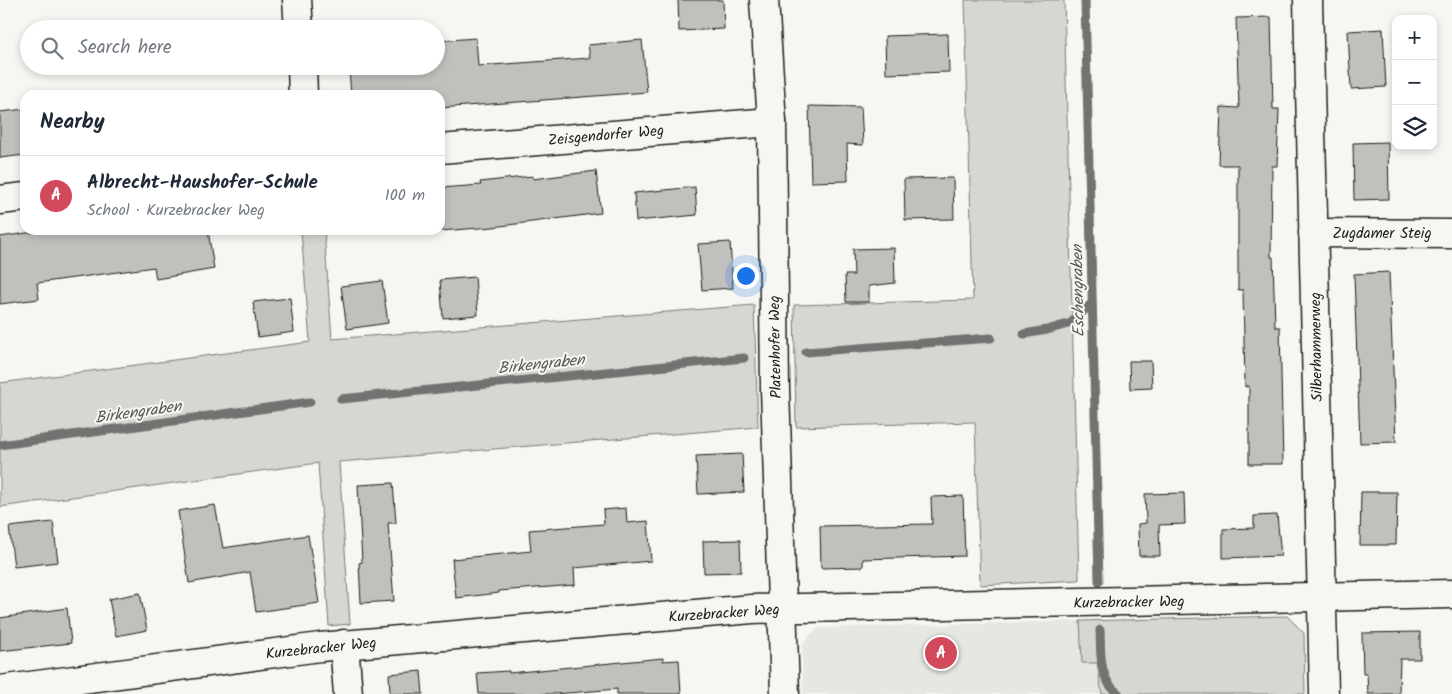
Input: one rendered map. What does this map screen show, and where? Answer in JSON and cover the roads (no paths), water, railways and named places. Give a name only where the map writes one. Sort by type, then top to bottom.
[{"type":"street","points":[[297,0],[298,20]]},
{"type":"street","name":"Platenhofer Weg","points":[[764,0],[772,122],[775,379],[785,694]]},
{"type":"street","name":"Silberhammerweg","points":[[1308,0],[1324,694]]},
{"type":"street","points":[[302,75],[303,90]]},
{"type":"street","name":"Zeisgendorfer Weg","points":[[445,149],[772,122]]},
{"type":"street","points":[[0,200],[20,198]]},
{"type":"street","name":"Zugdamer Steig","points":[[1313,233],[1452,234]]},
{"type":"street","name":"Kurzebracker Weg","points":[[0,690],[344,644],[752,609],[1452,594]]},
{"type":"street","points":[[344,644],[348,694]]},
{"type":"waterway","name":"Eschengraben","points":[[1085,0],[1099,581]]},
{"type":"waterway","name":"Birkengraben","points":[[1024,334],[1071,323],[1091,304]]},
{"type":"waterway","name":"Birkengraben","points":[[806,352],[991,338]]},
{"type":"waterway","name":"Birkengraben","points":[[341,399],[744,358]]},
{"type":"waterway","name":"Birkengraben","points":[[0,445],[310,402]]},
{"type":"waterway","name":"Eschengraben","points":[[1100,630],[1104,673],[1107,681],[1119,694]]},
{"type":"place","name":"Albrecht-Haushofer-Schule","points":[[941,653]]}]
